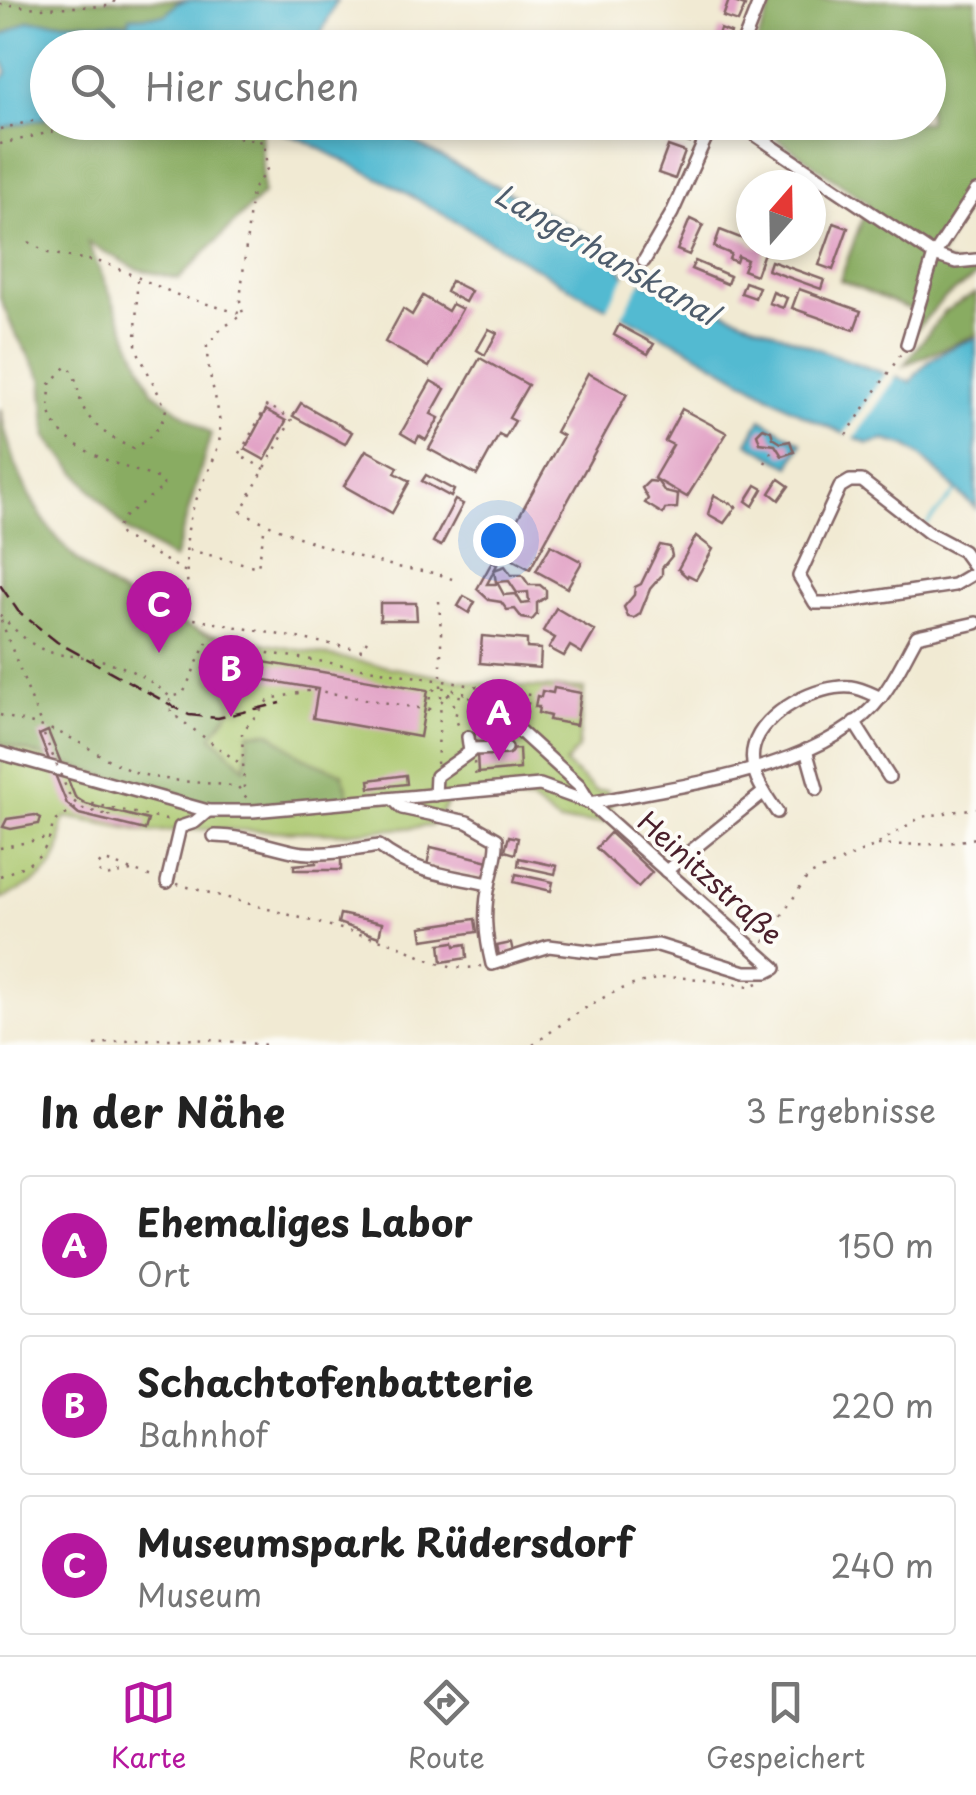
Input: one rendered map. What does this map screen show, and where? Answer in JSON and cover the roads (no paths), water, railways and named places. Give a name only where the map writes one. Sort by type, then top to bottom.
[{"type":"street","points":[[748,30],[760,0]]},
{"type":"street","points":[[644,261],[672,212],[704,140]]},
{"type":"street","points":[[763,140],[934,254],[956,262],[976,260]]},
{"type":"street","points":[[907,344],[934,254],[976,191]]},
{"type":"street","points":[[850,481],[862,481],[930,533],[963,551],[976,570],[954,585],[836,604],[815,603],[799,576],[840,487],[850,481]]},
{"type":"street","points":[[502,715],[570,776],[590,803],[636,794],[754,769],[831,740],[881,698],[917,636],[976,622]]},
{"type":"street","points":[[777,812],[754,769],[754,746],[791,702],[848,686],[881,698]]},
{"type":"street","points":[[854,722],[889,778]]},
{"type":"street","points":[[435,795],[436,776],[469,746],[506,748]]},
{"type":"street","points":[[806,750],[817,789]]},
{"type":"street","name":"Heinitzstraße","points":[[0,753],[208,811],[253,811],[540,785],[590,803],[774,968],[767,972],[745,972],[658,945],[597,952],[550,946],[492,964],[484,931],[497,839],[467,822],[402,808],[393,800]]},
{"type":"street","points":[[666,871],[764,792]]},
{"type":"street","points":[[622,830],[616,817],[636,794]]},
{"type":"street","points":[[167,882],[180,827],[195,822],[208,811]]},
{"type":"street","points":[[214,836],[237,836],[296,852],[379,846],[395,859],[422,870],[489,884]]},
{"type":"water","points":[[337,0],[323,30],[30,30],[30,122],[0,128],[0,82],[7,72],[0,61],[0,37],[29,21],[129,23],[130,17],[165,15],[177,3]]},
{"type":"water","name":"Langerhanskanal","points":[[303,140],[410,140],[608,246],[625,276],[911,382],[939,354],[976,338],[976,509],[906,446],[885,440],[868,444],[806,417],[394,186]]},
{"type":"water","points":[[761,419],[802,443],[790,466],[748,443]]},
{"type":"waterway","points":[[927,524],[955,492]]},
{"type":"railway","points":[[0,585],[18,611],[57,642],[189,715],[218,718],[281,703]]},
{"type":"place","name":"Museumspark Rüdersdorf","points":[[159,653]]},
{"type":"place","name":"Schachtofenbatterie","points":[[231,717]]},
{"type":"place","name":"Ehemaliges Labor","points":[[499,761]]}]
